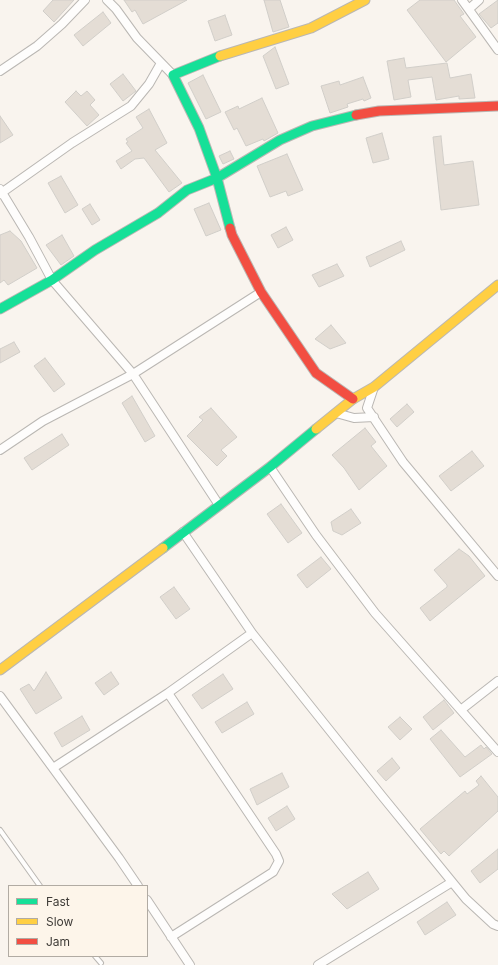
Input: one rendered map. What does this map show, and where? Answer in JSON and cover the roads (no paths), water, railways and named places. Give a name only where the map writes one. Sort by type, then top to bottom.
[{"type":"street","points":[[0,71],[37,46],[62,24],[85,0]]},
{"type":"street","points":[[107,0],[116,9],[137,38],[173,75],[199,128],[217,178],[232,235],[261,292],[316,373],[353,399]]},
{"type":"street","points":[[173,75],[187,68],[225,54],[256,46],[311,28],[365,0]]},
{"type":"street","points":[[462,0],[498,50]]},
{"type":"street","points":[[469,9],[479,0]]},
{"type":"street","points":[[161,63],[149,84],[131,106],[72,143],[1,192],[29,237],[52,280],[133,374],[219,505]]},
{"type":"street","points":[[0,309],[52,280],[95,250],[158,212],[188,190],[217,178],[280,140],[312,126],[347,116],[379,111],[498,106]]},
{"type":"street","points":[[0,670],[270,467],[353,399],[374,387],[498,285]]},
{"type":"street","points":[[0,450],[43,421],[133,374],[261,292]]},
{"type":"street","points":[[374,387],[367,408],[403,462],[498,576]]},
{"type":"street","points":[[336,413],[354,418],[374,417]]},
{"type":"street","points":[[270,467],[316,535],[374,613],[462,709],[498,752]]},
{"type":"street","points":[[183,532],[252,632],[466,899],[493,924],[498,926]]},
{"type":"street","points":[[53,768],[168,693],[252,632]]},
{"type":"street","points":[[462,709],[498,681]]},
{"type":"street","points":[[168,693],[276,854],[278,861],[273,872],[171,937]]},
{"type":"street","points":[[0,696],[137,885]]},
{"type":"street","points":[[318,965],[452,882]]},
{"type":"street","points":[[148,902],[190,965]]},
{"type":"lane","points":[[0,830],[39,885]]},
{"type":"lane","points":[[96,957],[101,963]]}]
